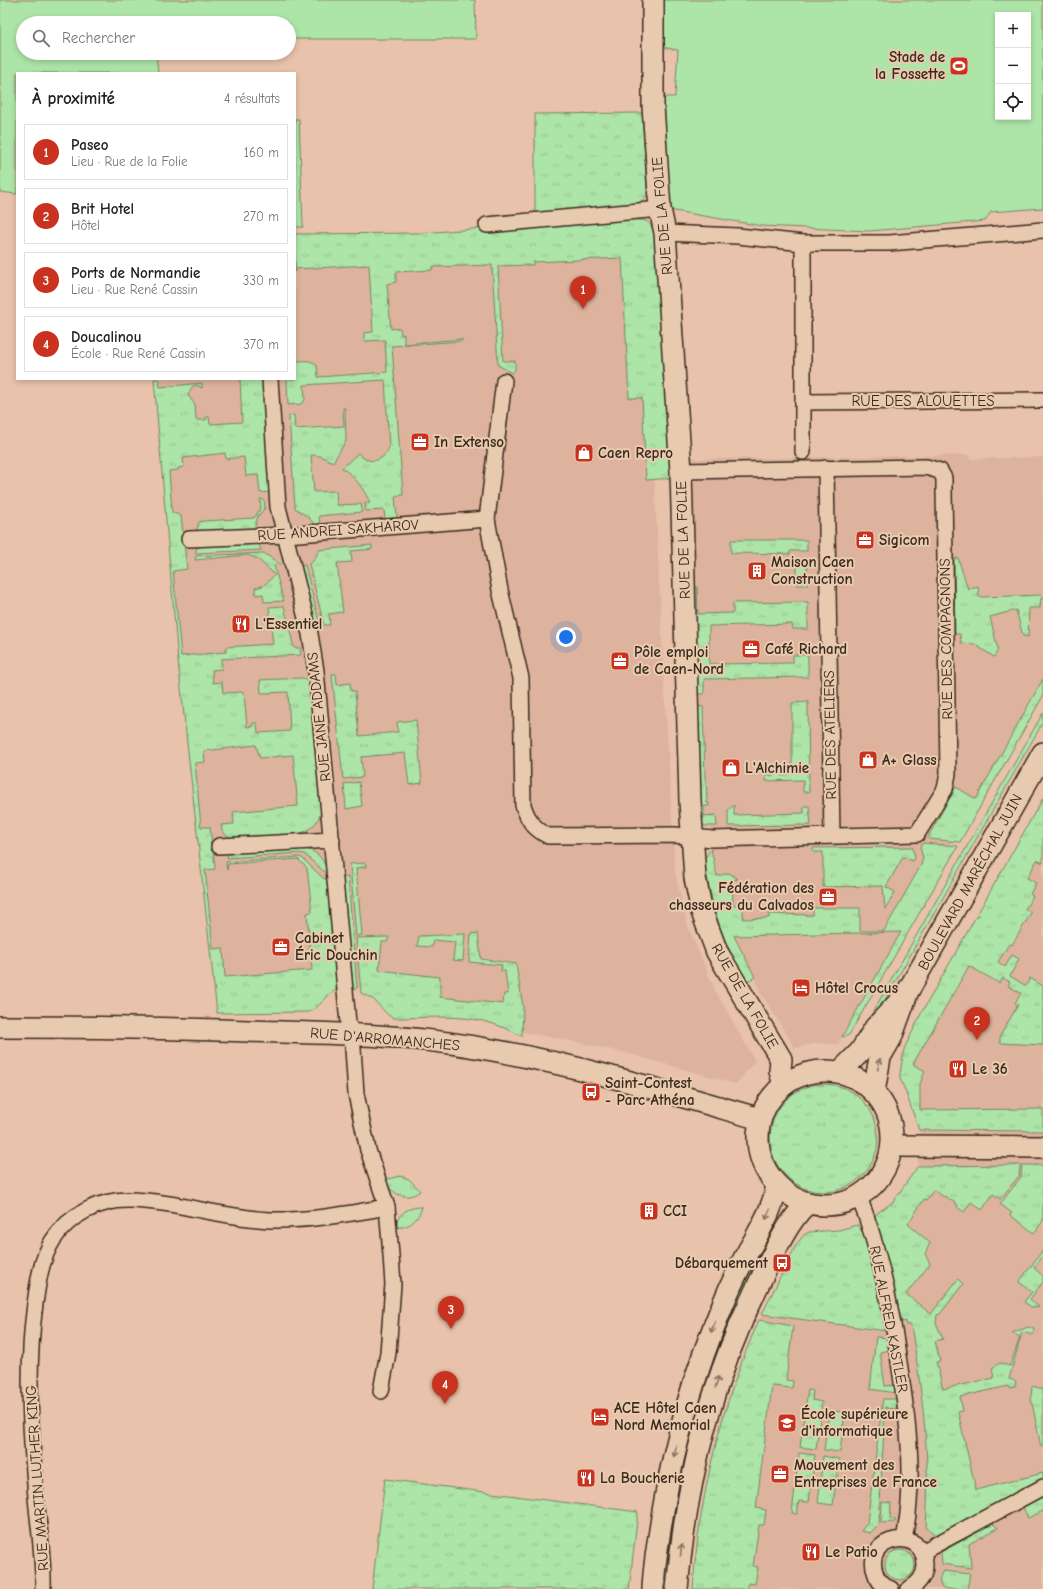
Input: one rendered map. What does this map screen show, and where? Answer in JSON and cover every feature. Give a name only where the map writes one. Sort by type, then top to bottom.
[{"type":"main road","name":"RUE DE LA FOLIE","points":[[653,0],[653,106],[660,209],[665,233],[681,471],[692,837],[699,901],[716,952],[781,1059],[792,1064],[803,1075]]},
{"type":"main road","name":"BOULEVARD MARÉCHAL JUIN","points":[[874,1092],[880,1057],[891,1038],[908,991],[1043,753]]},
{"type":"main road","name":"BOULEVARD MARÉCHAL JUIN","points":[[840,1072],[860,1052],[875,1028],[908,991]]},
{"type":"main road","name":"RUE D'ARROMANCHES","points":[[0,1027],[166,1028],[352,1033],[452,1043],[525,1056],[594,1072],[760,1120]]},
{"type":"main road","name":"RUE DE LA FOLIE","points":[[781,1059],[780,1071],[784,1085]]},
{"type":"main road","points":[[827,1071],[840,1072],[859,1080],[874,1092],[887,1112],[891,1126],[893,1146],[884,1171],[877,1181],[859,1197],[844,1203],[830,1206],[807,1204],[791,1197],[777,1186],[764,1168],[758,1144],[760,1120],[770,1100],[784,1085],[803,1075],[827,1071]]},
{"type":"main road","points":[[893,1146],[1043,1147]]},
{"type":"main road","points":[[653,1589],[656,1551],[665,1500],[676,1446],[690,1392],[722,1304],[770,1213],[777,1186]]},
{"type":"main road","points":[[677,1589],[685,1514],[696,1460],[719,1377],[745,1312],[772,1256],[795,1216],[807,1204]]},
{"type":"street","points":[[487,225],[660,209]]},
{"type":"street","points":[[665,233],[738,236],[802,243],[890,243],[1043,230]]},
{"type":"street","points":[[802,243],[803,452]]},
{"type":"street","name":"RUE JANE ADDAMS","points":[[270,380],[278,507],[310,634],[316,670],[348,1022],[352,1033],[359,1108],[368,1150],[387,1207],[393,1284],[388,1353],[381,1391]]},
{"type":"street","name":"RUE DES COMPAGNONS","points":[[504,381],[487,519],[500,590],[521,678],[523,805],[530,824],[548,836],[675,835],[712,839],[917,834],[937,803],[947,782],[945,496],[944,478],[940,471],[934,468],[826,468],[681,471]]},
{"type":"street","name":"RUE DES ALOUETTES","points":[[803,402],[1043,400]]},
{"type":"street","name":"RUE DES ATELIERS","points":[[826,468],[832,835]]},
{"type":"street","name":"RUE ANDREI SAKHAROV","points":[[189,539],[286,535],[487,519]]},
{"type":"street","points":[[219,846],[332,840]]},
{"type":"street","name":"RUE ALFRED KASTLER","points":[[859,1197],[871,1227],[884,1280],[904,1393],[910,1479],[910,1500],[904,1539]]},
{"type":"street","name":"RUE MARTIN LUTHER KING","points":[[43,1589],[42,1552],[34,1484],[30,1392],[32,1328],[40,1270],[49,1246],[60,1230],[78,1215],[98,1205],[126,1200],[270,1220],[320,1219],[387,1207]]},
{"type":"street","points":[[922,1552],[1043,1487]]},
{"type":"street","points":[[891,1589],[881,1583],[876,1576],[874,1560],[876,1552],[888,1541],[904,1539],[911,1542],[922,1552],[925,1567],[918,1587]]},
{"type":"shaded area","points":[[296,239],[643,240],[664,683],[675,873],[688,927],[715,990],[755,1061],[736,1084],[630,1054],[522,1032],[478,1020],[391,1011],[374,989],[328,987],[217,1013],[178,661],[154,380],[296,380]]},
{"type":"shaded area","points":[[969,455],[970,459],[1043,457],[1043,679],[840,1041],[837,1044],[817,1043],[795,1048],[760,992],[755,977],[734,936],[711,849],[710,826],[704,823],[697,707],[691,456],[698,459]]},
{"type":"shaded area","points":[[1043,828],[1043,1589],[693,1589],[703,1507],[721,1420],[762,1314],[796,1245],[804,1235],[812,1231],[839,1230],[852,1227],[887,1207],[918,1167],[919,1130],[900,1079]]},
{"type":"green space","points":[[0,0],[475,0],[476,39],[296,39],[296,16],[16,16],[16,60],[157,60],[158,72],[16,72],[16,194],[0,192]]},
{"type":"green space","points":[[664,0],[1043,0],[1043,208],[991,212],[985,221],[869,231],[762,226],[669,210],[664,97],[675,97],[678,50],[662,47]]},
{"type":"green space","points":[[642,113],[647,190],[646,197],[638,203],[535,215],[535,114]]},
{"type":"green space","points":[[296,119],[299,119],[303,227],[296,227]]},
{"type":"green space","points":[[639,216],[639,220],[644,220],[652,226],[654,233],[673,478],[646,480],[642,398],[629,398],[622,258],[533,262],[533,265],[498,266],[503,361],[515,361],[515,370],[512,373],[498,365],[492,265],[432,267],[432,270],[396,272],[396,282],[387,284],[391,329],[400,328],[401,335],[404,334],[404,344],[462,339],[462,341],[392,346],[403,495],[395,496],[397,518],[385,519],[384,510],[366,511],[365,503],[370,503],[365,493],[359,483],[342,468],[358,453],[366,460],[371,461],[384,456],[387,452],[389,447],[385,380],[304,385],[305,400],[301,404],[288,405],[287,380],[296,380],[296,361],[307,361],[317,365],[318,377],[387,372],[385,340],[364,341],[364,333],[373,332],[369,265],[296,269],[296,234],[422,233]]},
{"type":"green space","points":[[154,380],[159,380],[160,387],[202,383],[202,388],[196,385],[192,387],[188,395],[195,405],[196,420],[206,420],[206,417],[209,417],[210,424],[242,422],[240,380],[263,380],[271,492],[260,493],[258,475],[246,476],[244,457],[226,459],[225,453],[183,458],[184,467],[178,468],[178,470],[169,471],[172,512],[181,516],[187,569],[173,571],[181,656],[226,652],[226,647],[273,644],[269,607],[284,606],[294,648],[300,648],[301,655],[221,659],[222,669],[212,670],[213,683],[222,682],[223,693],[244,692],[247,727],[253,726],[253,723],[257,723],[258,733],[290,731],[288,692],[261,693],[260,680],[303,678],[310,681],[322,807],[318,819],[310,828],[300,834],[274,838],[234,838],[222,831],[221,825],[234,824],[233,812],[298,806],[293,755],[260,758],[256,745],[204,751],[205,762],[195,763],[201,827],[210,827],[215,867],[215,869],[205,870],[213,949],[223,948],[225,977],[312,970],[307,913],[312,912],[307,868],[298,859],[228,864],[227,870],[226,862],[299,857],[302,858],[324,879],[327,879],[338,989],[308,1012],[217,1013],[178,661]]},
{"type":"green space","points":[[343,408],[345,408],[346,441],[333,462],[320,456],[311,455],[314,492],[336,491],[337,505],[361,504],[362,512],[319,516],[320,525],[316,526],[309,518],[295,508],[289,416],[294,415],[295,429],[344,426]]},
{"type":"green space","points":[[260,499],[264,500],[265,508],[258,516],[254,529],[196,532],[199,522],[254,518],[261,508]]},
{"type":"green space","points":[[731,540],[807,540],[807,551],[790,551],[790,554],[731,553]]},
{"type":"green space","points":[[258,542],[261,550],[196,553],[196,549],[203,545]]},
{"type":"green space","points":[[372,545],[372,549],[351,551],[352,562],[337,563],[343,612],[329,614],[330,625],[324,625],[309,564],[314,560],[319,550]]},
{"type":"green space","points":[[264,553],[281,565],[274,566],[284,601],[264,602],[263,594],[256,595],[255,588],[263,586],[275,575],[258,559],[248,555],[195,560],[196,556]]},
{"type":"green space","points":[[958,558],[968,589],[978,586],[979,597],[1043,595],[1043,598],[1041,598],[1040,608],[1029,608],[1028,637],[1023,636],[1016,610],[990,617],[998,650],[994,657],[974,644],[961,643],[960,634],[955,634],[954,559]]},
{"type":"green space","points":[[797,563],[807,563],[807,585],[797,585]]},
{"type":"green space","points":[[305,565],[320,626],[315,623],[300,566]]},
{"type":"green space","points":[[697,587],[698,614],[733,613],[733,603],[808,602],[808,629],[793,629],[792,624],[709,626],[709,664],[793,663],[793,655],[808,655],[808,677],[704,679],[704,694],[697,694],[694,588]]},
{"type":"green space","points":[[332,674],[336,674],[337,685],[350,683],[351,691],[355,691],[359,736],[398,732],[397,722],[416,720],[422,783],[409,785],[405,753],[361,757],[363,777],[343,779]]},
{"type":"green space","points":[[1043,679],[1043,696],[960,842],[929,839],[929,835],[956,787],[976,799]]},
{"type":"green space","points":[[808,702],[809,792],[803,792],[803,780],[766,781],[766,773],[772,776],[780,773],[782,776],[792,773],[792,703]]},
{"type":"green space","points":[[697,706],[703,707],[705,779],[707,803],[709,803],[709,806],[704,806],[704,816],[716,815],[717,826],[704,826],[701,822]]},
{"type":"green space","points":[[1043,713],[1043,722],[866,1033],[862,1031]]},
{"type":"green space","points":[[359,782],[362,806],[346,809],[344,784]]},
{"type":"green space","points":[[1043,798],[1043,863],[1037,860],[1027,878],[1036,883],[1030,894],[1033,896],[1025,909],[1031,913],[1012,945],[1009,944],[998,962],[1005,967],[1012,955],[1019,959],[1010,976],[1026,986],[1030,978],[1043,986],[1043,1045],[1000,1043],[1000,1036],[1018,1005],[1015,1003],[1021,993],[1008,986],[1010,982],[1003,978],[999,983],[969,966],[913,1064],[925,1071],[920,1084],[920,1110],[1043,1109],[1043,1131],[919,1130],[900,1079],[904,1049],[921,1014]]},
{"type":"green space","points":[[734,805],[734,815],[804,813],[804,806],[809,806],[811,825],[728,826],[728,810]]},
{"type":"green space","points":[[923,843],[958,846],[849,1035],[842,1037],[901,932],[734,936],[755,977],[746,982],[725,939],[711,897],[705,858],[711,849],[717,876],[729,873],[738,879],[732,880],[733,905],[743,905],[743,919],[769,918],[769,914],[813,915],[813,908],[860,908],[860,931],[884,931],[921,865],[923,858],[920,847]]},
{"type":"green space","points":[[912,847],[915,857],[913,861],[903,857],[886,887],[895,892],[885,909],[883,886],[823,887],[823,852],[813,852],[813,848]]},
{"type":"green space","points":[[301,848],[312,851],[319,856],[325,864],[328,875],[304,854],[299,853],[227,858],[229,852]]},
{"type":"green space","points":[[365,863],[366,867],[356,868],[362,935],[356,936],[350,864]]},
{"type":"green space","points":[[348,877],[357,988],[354,990],[351,989],[341,878]]},
{"type":"green space","points":[[478,933],[481,959],[516,964],[523,1007],[522,1036],[484,1021],[468,1018],[394,1018],[388,1015],[373,999],[361,993],[356,938],[389,937],[387,942],[382,942],[379,970],[440,977],[440,997],[503,1004],[504,994],[508,994],[505,971],[501,971],[502,965],[469,962],[471,934]]},
{"type":"green space","points":[[465,934],[463,961],[453,960],[455,942],[433,940],[432,947],[417,946],[419,936]]},
{"type":"green space","points":[[824,1084],[845,1088],[862,1100],[874,1117],[878,1138],[874,1159],[862,1176],[845,1188],[824,1192],[803,1188],[786,1176],[774,1159],[770,1138],[774,1117],[786,1100],[803,1088]]},
{"type":"green space","points":[[1020,1165],[1019,1176],[1000,1199],[993,1194],[982,1210],[971,1202],[964,1212],[957,1207],[958,1205],[934,1190],[926,1200],[924,1199],[908,1224],[930,1243],[925,1254],[930,1264],[906,1294],[931,1314],[958,1279],[963,1284],[940,1314],[937,1315],[936,1323],[943,1339],[935,1341],[940,1361],[936,1362],[943,1389],[994,1378],[992,1368],[1000,1363],[1010,1366],[1020,1337],[1012,1333],[1028,1327],[1034,1329],[1033,1335],[1022,1332],[1009,1379],[1016,1381],[1015,1387],[1009,1388],[1008,1386],[960,1397],[963,1411],[958,1412],[976,1490],[1043,1473],[1043,1479],[938,1537],[926,1527],[926,1450],[919,1375],[911,1325],[906,1325],[906,1321],[902,1322],[875,1217],[876,1214],[893,1202],[918,1166]]},
{"type":"green space","points":[[1022,1165],[1043,1165],[1043,1221],[1034,1233],[1010,1215],[1012,1213],[1000,1204],[1021,1177]]},
{"type":"green space","points":[[400,1176],[409,1179],[420,1191],[409,1196],[395,1193],[384,1180]]},
{"type":"green space","points":[[422,1207],[418,1216],[412,1223],[405,1227],[395,1227],[400,1215],[409,1209]]},
{"type":"green space","points":[[857,1225],[865,1236],[877,1282],[886,1331],[762,1314],[796,1245],[804,1235],[809,1232],[839,1230]]},
{"type":"green space","points":[[765,1232],[775,1237],[753,1280],[671,1589],[659,1589],[694,1398]]},
{"type":"green space","points":[[1043,1250],[1043,1256],[1034,1268],[1043,1276],[1043,1282],[1030,1299],[1039,1307],[1033,1308],[1024,1302],[1032,1292],[1019,1282]]},
{"type":"green space","points":[[759,1320],[793,1326],[786,1380],[793,1381],[792,1388],[772,1386],[756,1508],[766,1510],[764,1525],[759,1525],[753,1566],[758,1567],[755,1584],[748,1583],[748,1589],[693,1589],[700,1519],[714,1452],[734,1385]]},
{"type":"green space","points":[[876,1337],[888,1338],[890,1350],[880,1352],[885,1386],[895,1385],[896,1393],[870,1389]]},
{"type":"green space","points":[[1032,1386],[1043,1389],[1043,1446],[1041,1447],[1031,1398]]},
{"type":"green space","points":[[808,1390],[813,1391],[812,1400],[822,1402],[816,1449],[800,1447]]},
{"type":"green space","points":[[883,1399],[897,1399],[898,1408],[887,1409],[887,1407],[885,1407],[879,1524],[870,1533],[861,1531],[867,1523]]},
{"type":"green space","points":[[829,1411],[845,1412],[840,1452],[824,1450]]},
{"type":"green space","points":[[799,1453],[815,1455],[809,1502],[799,1501],[797,1514],[792,1513]]},
{"type":"green space","points":[[823,1456],[839,1459],[833,1505],[818,1503]]},
{"type":"green space","points":[[385,1479],[638,1512],[629,1589],[372,1589]]},
{"type":"green space","points":[[1043,1496],[1043,1511],[1028,1518],[1023,1507]]},
{"type":"green space","points":[[882,1502],[891,1503],[890,1519],[895,1519],[895,1522],[881,1523]]},
{"type":"green space","points":[[993,1524],[998,1528],[969,1544],[971,1568],[942,1564],[941,1552]]},
{"type":"green space","points":[[900,1550],[911,1554],[915,1565],[911,1576],[900,1580],[889,1576],[885,1565],[889,1554]]},
{"type":"green space","points":[[943,1571],[970,1574],[967,1589],[943,1589],[940,1585],[940,1580]]},
{"type":"place","name":"Stade de la Fossette","points":[[959,66]]},
{"type":"place","name":"Paseo","points":[[583,309]]},
{"type":"place","name":"In Extenso","points":[[420,442]]},
{"type":"place","name":"Caen Repro","points":[[584,453]]},
{"type":"place","name":"Sigicom","points":[[865,540]]},
{"type":"place","name":"Maison Caen Construction","points":[[757,571]]},
{"type":"place","name":"L'Essentiel","points":[[241,624]]},
{"type":"place","name":"Café Richard","points":[[751,649]]},
{"type":"place","name":"Pôle emploi de Caen-Nord","points":[[620,661]]},
{"type":"place","name":"A+ Glass","points":[[868,760]]},
{"type":"place","name":"L'Alchimie","points":[[731,768]]},
{"type":"place","name":"Fédération des chasseurs du Calvados","points":[[828,897]]},
{"type":"place","name":"Cabinet Éric Douchin","points":[[281,947]]},
{"type":"place","name":"Hôtel Crocus","points":[[801,988]]},
{"type":"place","name":"Brit Hotel","points":[[977,1040]]},
{"type":"place","name":"Le 36","points":[[958,1069]]},
{"type":"place","name":"Saint-Contest - Parc Athéna","points":[[591,1092]]},
{"type":"place","name":"CCI","points":[[649,1211]]},
{"type":"place","name":"Débarquement","points":[[782,1263]]},
{"type":"place","name":"Ports de Normandie","points":[[451,1329]]},
{"type":"place","name":"Doucalinou","points":[[445,1404]]},
{"type":"place","name":"ACE Hôtel Caen Nord Memorial","points":[[600,1417]]},
{"type":"place","name":"École supérieure d'informatique","points":[[787,1423]]},
{"type":"place","name":"Mouvement des Entreprises de France","points":[[780,1474]]},
{"type":"place","name":"La Boucherie","points":[[586,1478]]},
{"type":"place","name":"Le Patio","points":[[811,1552]]}]
